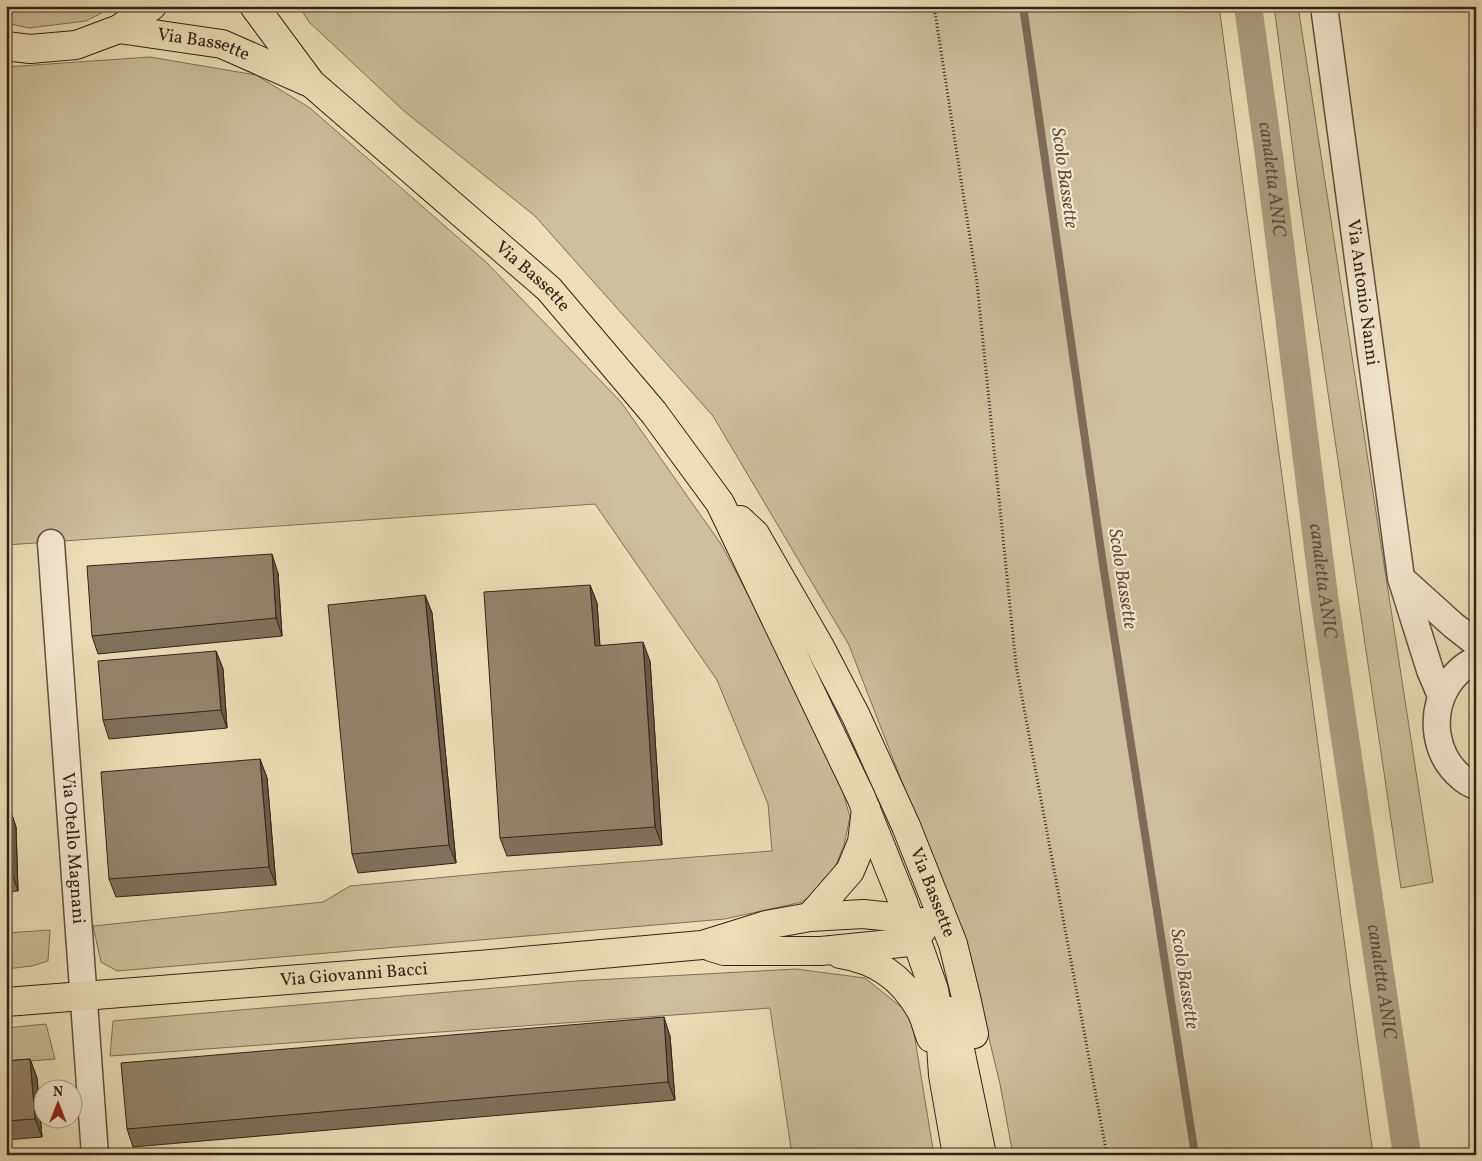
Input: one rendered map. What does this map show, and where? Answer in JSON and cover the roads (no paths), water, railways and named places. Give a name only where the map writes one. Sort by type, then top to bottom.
[{"type":"main road","points":[[6,46],[30,49],[76,45],[119,30],[152,6]]},
{"type":"main road","name":"Via Bassette","points":[[254,6],[311,83],[549,290],[654,413],[720,503],[866,807],[914,932],[934,990],[943,1075],[957,1155]]},
{"type":"main road","name":"Via Bassette","points":[[119,30],[222,44],[311,83]]},
{"type":"main road","name":"Via Bassette","points":[[720,503],[755,534],[820,647],[856,716],[902,818],[953,944],[966,997],[992,1125],[993,1155]]},
{"type":"main road","name":"Via Bassette","points":[[820,647],[821,683],[911,870],[925,906],[924,921],[914,932]]},
{"type":"main road","points":[[810,918],[850,871],[862,842],[866,807]]},
{"type":"main road","name":"Via Giovanni Bacci","points":[[6,1002],[702,945],[766,925],[810,918],[863,914],[902,918],[914,932],[821,951]]},
{"type":"main road","name":"Via Bassette","points":[[914,932],[926,932],[936,948],[957,1028],[982,1155]]},
{"type":"main road","name":"Via Giovanni Bacci","points":[[702,945],[724,951],[821,951],[851,956],[879,965],[901,982],[921,1010],[943,1075]]},
{"type":"street","name":"Via Antonio Nanni","points":[[1324,6],[1401,578],[1430,670],[1441,696]]},
{"type":"street","name":"Via Otello Magnani","points":[[50,543],[95,1155]]},
{"type":"street","points":[[1401,578],[1453,626],[1476,643]]},
{"type":"street","points":[[1476,660],[1453,677],[1441,696],[1436,718],[1438,741],[1447,762],[1462,779],[1476,786]]},
{"type":"waterway","name":"Scolo Bassette","points":[[1023,6],[1102,558],[1195,1155]]},
{"type":"waterway","name":"canaletta ANIC","points":[[1248,6],[1269,156],[1324,596],[1407,1155]]}]
